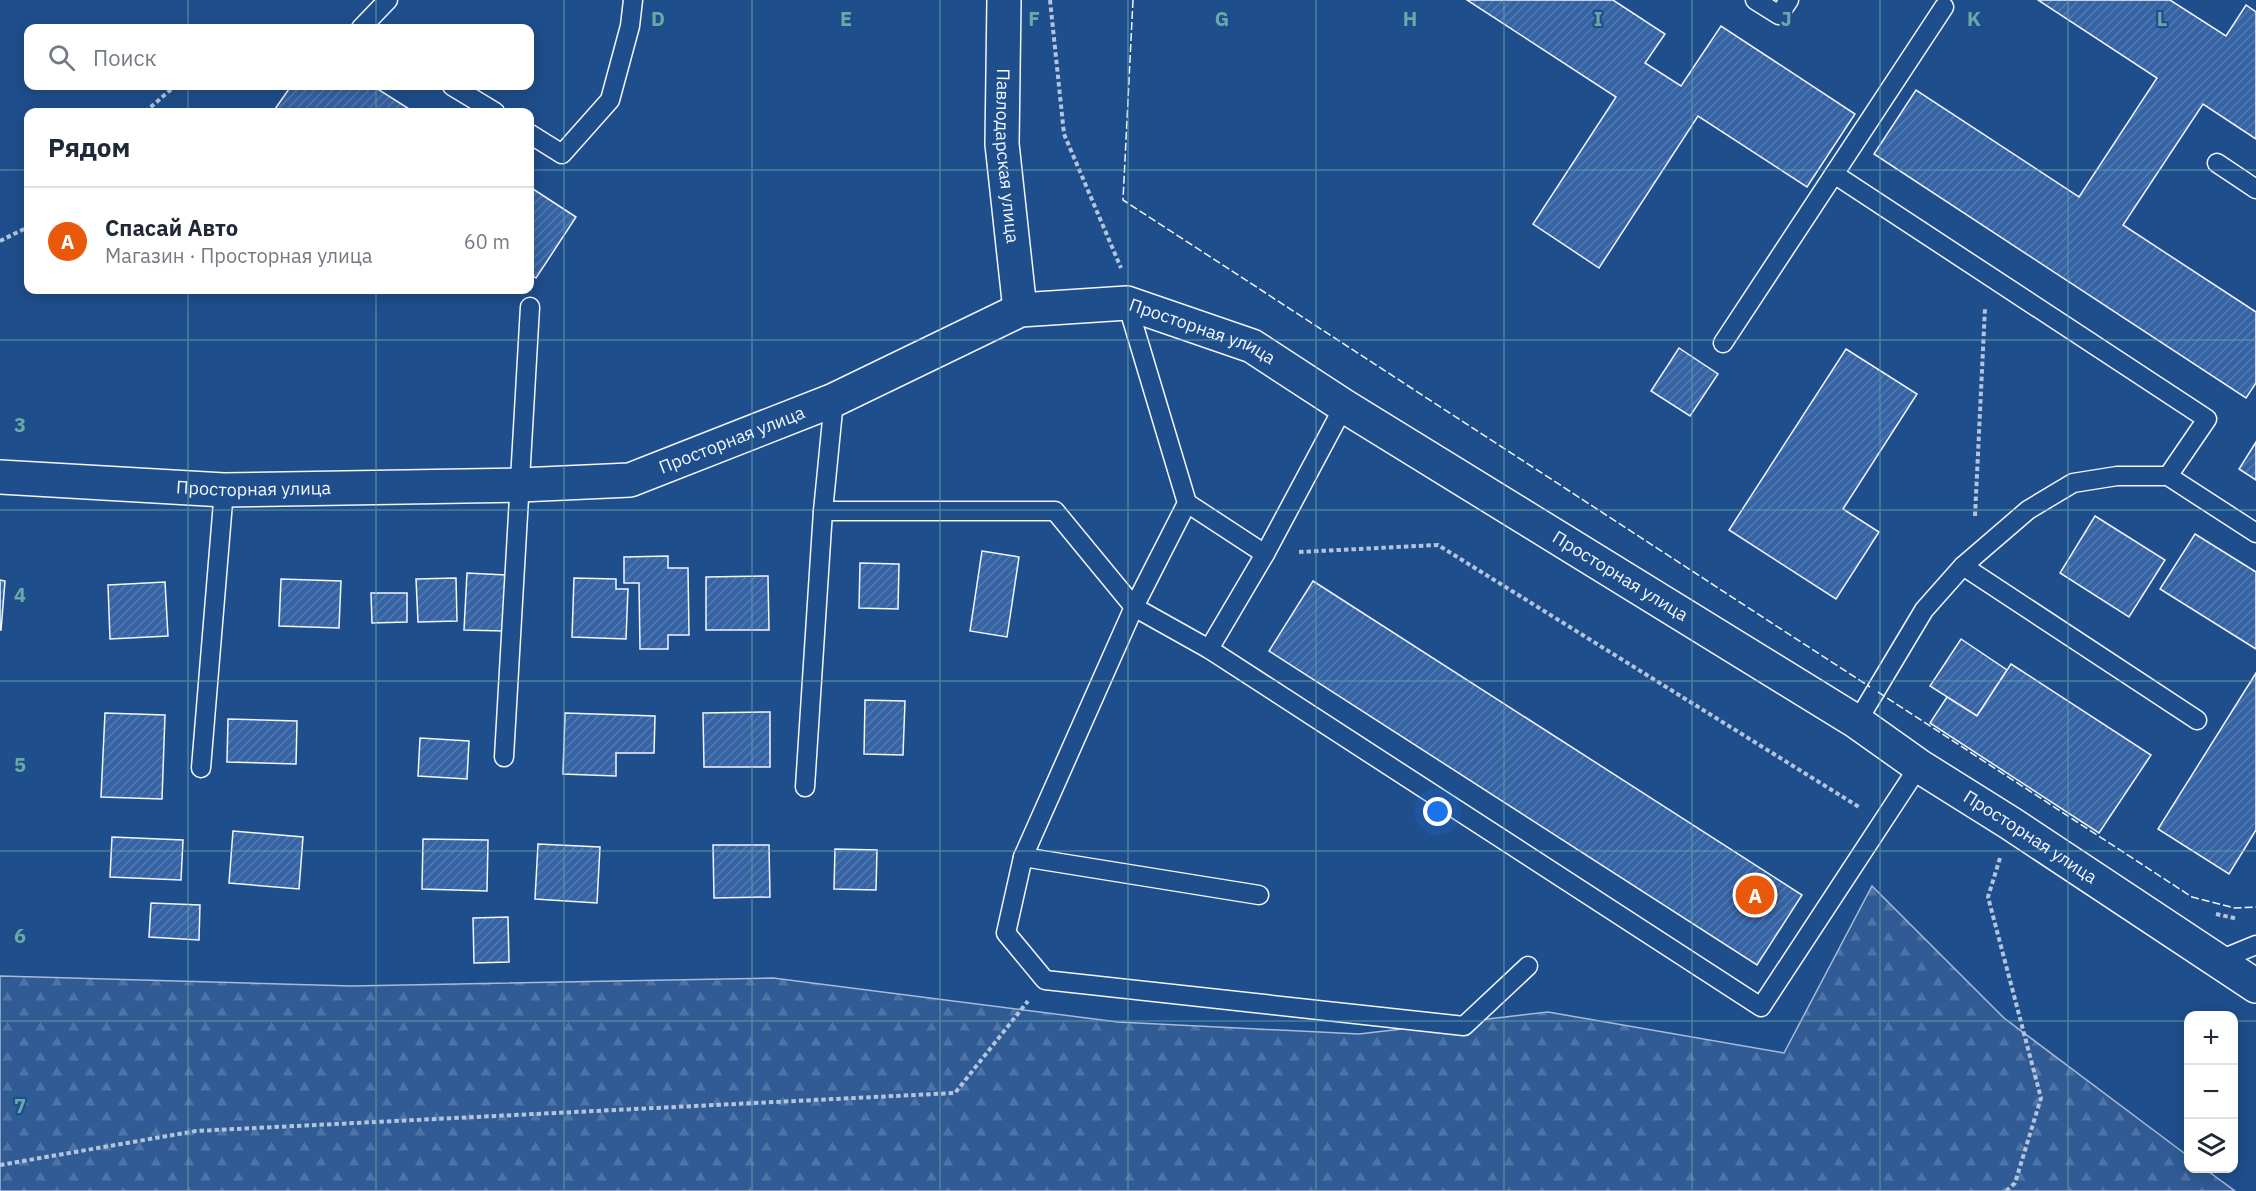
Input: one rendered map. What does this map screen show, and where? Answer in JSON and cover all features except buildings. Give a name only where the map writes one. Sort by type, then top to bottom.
[{"type":"street","name":"Павлодарская улица","points":[[1004,0],[1002,144],[1020,310]]},
{"type":"street","name":"Просторная улица","points":[[0,477],[224,490],[520,485],[630,480],[834,400],[1020,310],[1132,305],[1252,346],[1344,406],[1857,722],[1919,766],[2010,823],[2256,986]]},
{"type":"lane","points":[[365,24],[388,0]]},
{"type":"lane","points":[[534,136],[562,154],[610,100],[630,26],[633,0]]},
{"type":"lane","points":[[1755,0],[1779,15],[1789,0]]},
{"type":"lane","points":[[1723,343],[1944,7]]},
{"type":"lane","points":[[459,90],[488,108]]},
{"type":"lane","points":[[2217,164],[2256,189]]},
{"type":"lane","points":[[1834,174],[2207,419],[2168,476]]},
{"type":"lane","points":[[1132,305],[1187,503],[1265,554]]},
{"type":"lane","points":[[504,757],[530,307]]},
{"type":"lane","points":[[805,787],[834,400]]},
{"type":"lane","points":[[1209,649],[1265,554],[1344,406]]},
{"type":"lane","points":[[1857,722],[1924,610],[1968,562],[2028,510],[2073,483],[2117,476],[2168,476],[2256,533]]},
{"type":"lane","points":[[201,768],[224,490]]},
{"type":"lane","points":[[1187,503],[1134,607],[1023,857],[1006,933],[1045,980],[1464,1026],[1528,966]]},
{"type":"lane","points":[[824,511],[1055,511],[1134,607],[1209,649],[1761,1006],[1919,766]]},
{"type":"lane","points":[[1968,562],[2197,720]]},
{"type":"lane","points":[[1023,857],[1259,894]]},
{"type":"lane","points":[[2217,961],[2256,945]]},
{"type":"path","points":[[1050,0],[1064,134],[1132,305]]},
{"type":"path","points":[[150,108],[170,90]]},
{"type":"path","points":[[0,241],[24,229]]},
{"type":"path","points":[[1968,562],[1987,274]]},
{"type":"path","points":[[1265,554],[1438,545],[1882,821]]},
{"type":"path","points":[[2006,1191],[2015,1183],[2041,1098],[1988,897],[2010,823]]},
{"type":"path","points":[[0,1165],[196,1131],[955,1093],[1045,980]]},
{"type":"green space","points":[[1872,886],[2004,1018],[2184,1153],[2184,1173],[2210,1173],[2235,1191],[0,1191],[0,976],[352,986],[773,978],[1118,1022],[1359,1034],[1548,1012],[1784,1053]]},
{"type":"fence","points":[[1133,0],[1123,200],[1870,687]]},
{"type":"fence","points":[[1878,692],[2192,897],[2235,908],[2256,907]]},
{"type":"place","name":"Спасай Авто","points":[[1755,895]]}]
